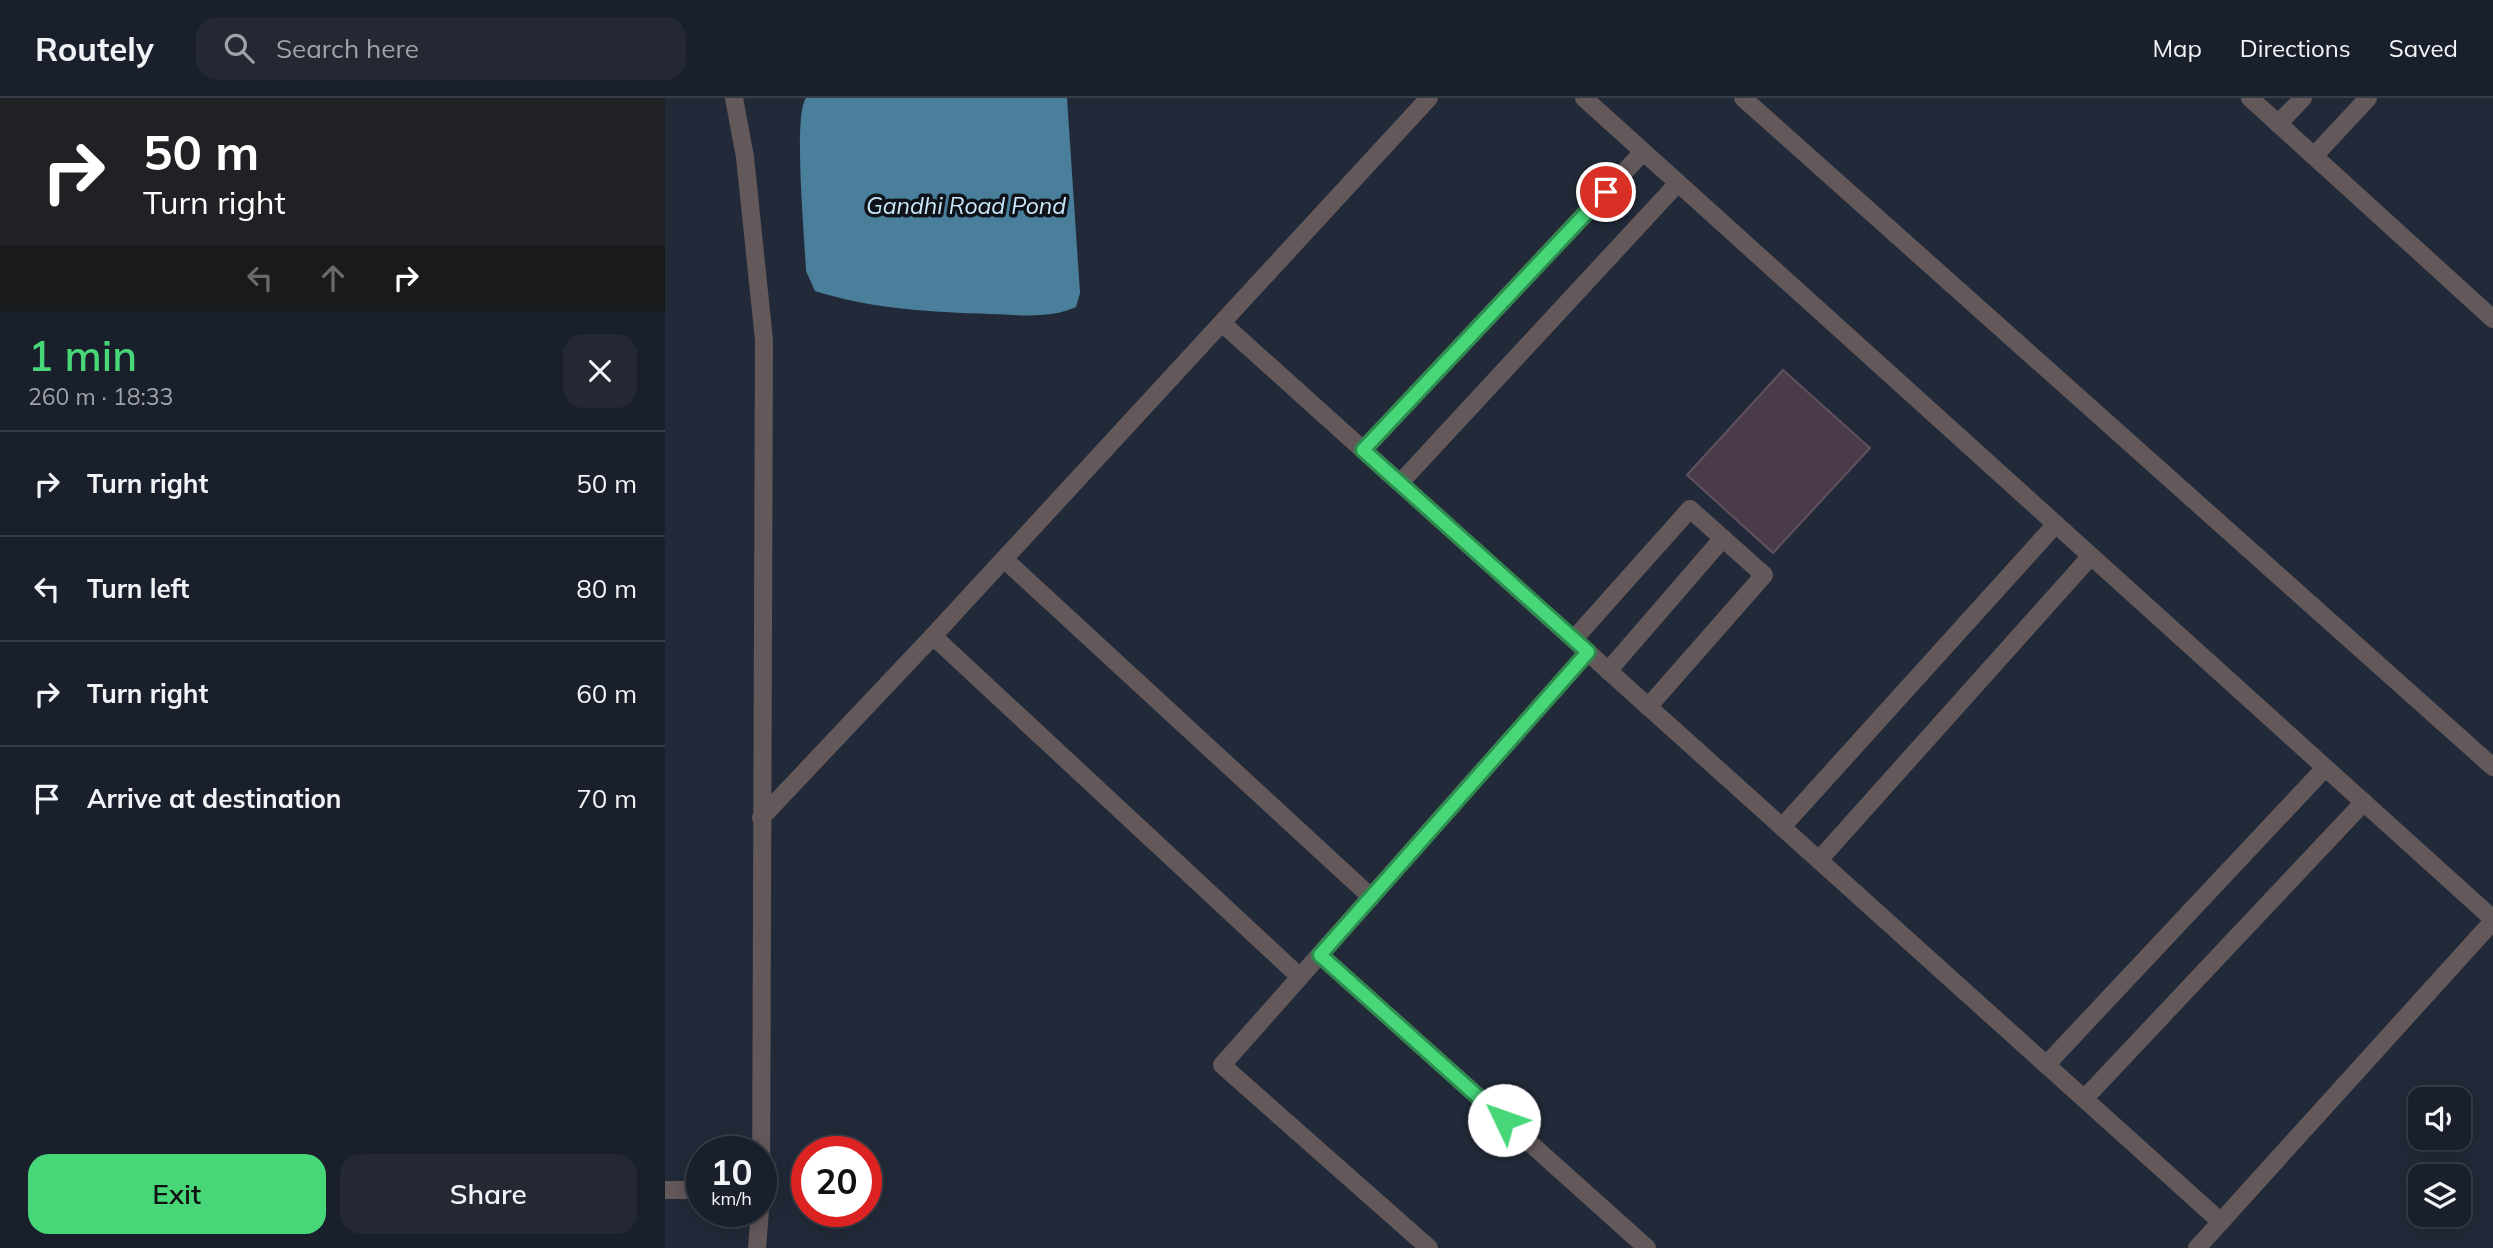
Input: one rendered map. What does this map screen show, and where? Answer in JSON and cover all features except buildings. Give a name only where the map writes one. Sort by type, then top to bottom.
[{"type":"street","points":[[734,98],[745,157],[764,340],[762,1136]]},
{"type":"street","points":[[761,818],[933,636],[1429,98]]},
{"type":"street","points":[[1584,98],[2493,920],[2197,1248]]},
{"type":"street","points":[[1743,98],[2493,767]]},
{"type":"street","points":[[2250,98],[2493,319]]},
{"type":"street","points":[[2278,124],[2303,98]]},
{"type":"street","points":[[2314,156],[2368,98]]},
{"type":"street","points":[[1363,450],[1643,152]]},
{"type":"street","points":[[1400,483],[1678,183]]},
{"type":"street","points":[[1222,323],[2221,1222]]},
{"type":"street","points":[[1574,639],[1690,509],[1764,575],[1649,707]]},
{"type":"street","points":[[1782,827],[2056,524]]},
{"type":"street","points":[[1608,671],[1723,538]]},
{"type":"street","points":[[1819,860],[2091,556]]},
{"type":"street","points":[[1004,559],[1371,897]]},
{"type":"street","points":[[933,636],[1300,977]]},
{"type":"street","points":[[1429,1248],[1222,1065],[1588,652]]},
{"type":"street","points":[[2046,1065],[2325,768]]},
{"type":"street","points":[[2084,1098],[2364,803]]},
{"type":"street","points":[[1320,955],[1647,1248]]},
{"type":"street","points":[[665,1190],[686,1190]]},
{"type":"street","points":[[757,1248],[759,1227]]},
{"type":"water","name":"Gandhi Road Pond","points":[[806,98],[1067,98],[1080,293],[1076,307],[1034,315],[946,312],[880,306],[815,291],[806,271],[801,180],[800,128]]},
{"type":"route","points":[[1504,1120],[1320,955],[1588,652],[1363,450],[1606,192]]}]
